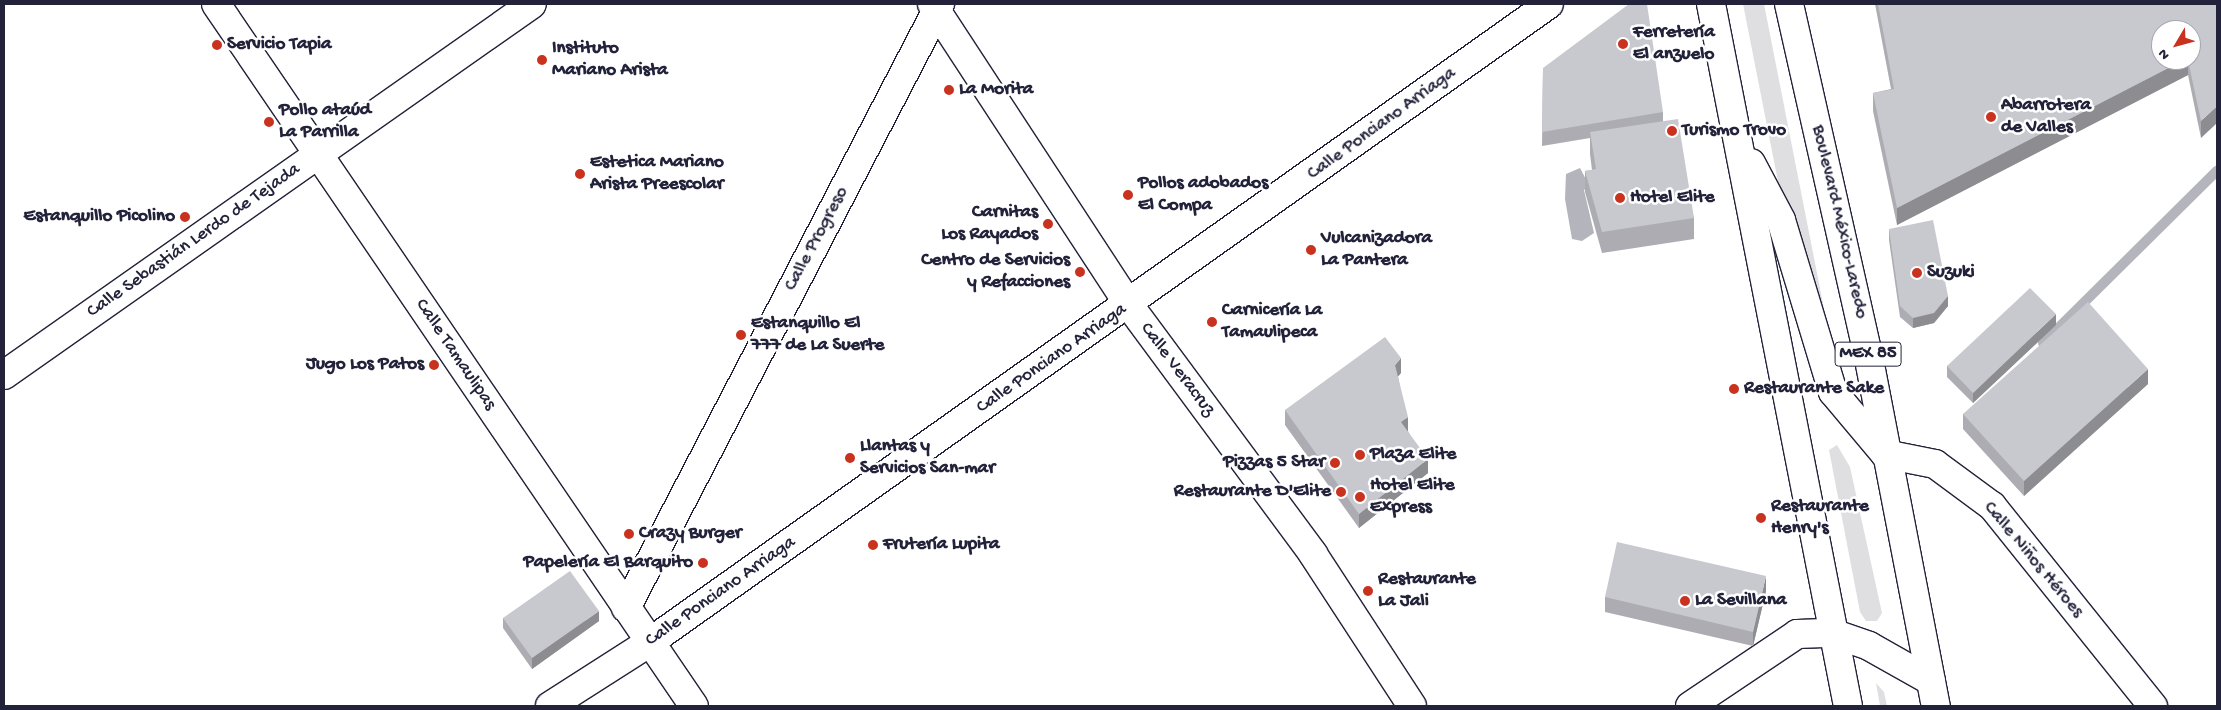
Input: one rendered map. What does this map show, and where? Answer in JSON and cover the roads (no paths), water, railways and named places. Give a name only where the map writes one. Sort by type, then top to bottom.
[{"type":"street","name":"Calle Tamaulipas","points":[[216,4],[694,706]]},
{"type":"street","name":"Calle Sebastián Lerdo de Tejada","points":[[4,375],[532,4]]},
{"type":"street","name":"Calle Ponciano Arriaga","points":[[550,706],[650,642],[1129,305],[1549,4]]},
{"type":"street","points":[[1711,4],[1832,633],[1848,706]]},
{"type":"street","name":"Boulevard México-Laredo","points":[[1789,4],[1867,349],[1885,454],[1933,694]]},
{"type":"street","name":"Calle Veracruz","points":[[933,6],[1129,305],[1313,554],[1412,706]]},
{"type":"street","name":"Calle Progreso","points":[[626,608],[933,6]]},
{"type":"street","points":[[1738,140],[1781,220],[1833,392],[1885,454]]},
{"type":"street","name":"Calle Niños Héroes","points":[[1885,454],[1935,464],[1992,506],[2152,706]]},
{"type":"street","points":[[1690,706],[1797,634],[1832,633],[1870,646],[1933,694]]},
{"type":"waterway","points":[[2043,343],[2217,171]]},
{"type":"place","name":"Ferretería El anzuelo","points":[[1623,44]]},
{"type":"place","name":"Servicio Tapia","points":[[217,45]]},
{"type":"place","name":"Instituto Mariano Arista","points":[[542,60]]},
{"type":"place","name":"La Morita","points":[[949,90]]},
{"type":"place","name":"Abarrotera de Valles","points":[[1991,117]]},
{"type":"place","name":"Pollo ataúd La Parrilla","points":[[269,122]]},
{"type":"place","name":"Turismo Trovo","points":[[1672,131]]},
{"type":"place","name":"Estetica Mariano Arista Preescolar","points":[[580,174]]},
{"type":"place","name":"Pollos adobados El Compa","points":[[1128,195]]},
{"type":"place","name":"Hotel Elite","points":[[1620,198]]},
{"type":"place","name":"Estanquillo Picolino","points":[[185,217]]},
{"type":"place","name":"Carnitas Los Rayados","points":[[1048,224]]},
{"type":"place","name":"Vulcanizadora La Pantera","points":[[1311,250]]},
{"type":"place","name":"Centro de Servicios y Refacciones","points":[[1080,272]]},
{"type":"place","name":"Suzuki","points":[[1917,273]]},
{"type":"place","name":"Carnicería La Tamaulipeca","points":[[1212,322]]},
{"type":"place","name":"Estanquillo El 777 de La Suerte","points":[[741,335]]},
{"type":"place","name":"Jugo Los Patos","points":[[434,365]]},
{"type":"place","name":"Restaurante Sake","points":[[1734,389]]},
{"type":"place","name":"Plaza Elite","points":[[1360,455]]},
{"type":"place","name":"Llantas y Servicios San-mar","points":[[850,458]]},
{"type":"place","name":"Pizzas 5 Star","points":[[1335,463]]},
{"type":"place","name":"Restaurante D'Elite","points":[[1341,492]]},
{"type":"place","name":"Hotel Elite Express","points":[[1360,497]]},
{"type":"place","name":"Restaurante Henry's","points":[[1761,518]]},
{"type":"place","name":"Crazy Burger","points":[[629,534]]},
{"type":"place","name":"Frutería Lupita","points":[[873,545]]},
{"type":"place","name":"Papelería El Barquito","points":[[703,563]]},
{"type":"place","name":"Restaurante La Jali","points":[[1368,591]]},
{"type":"place","name":"La Sevillana","points":[[1685,601]]}]
